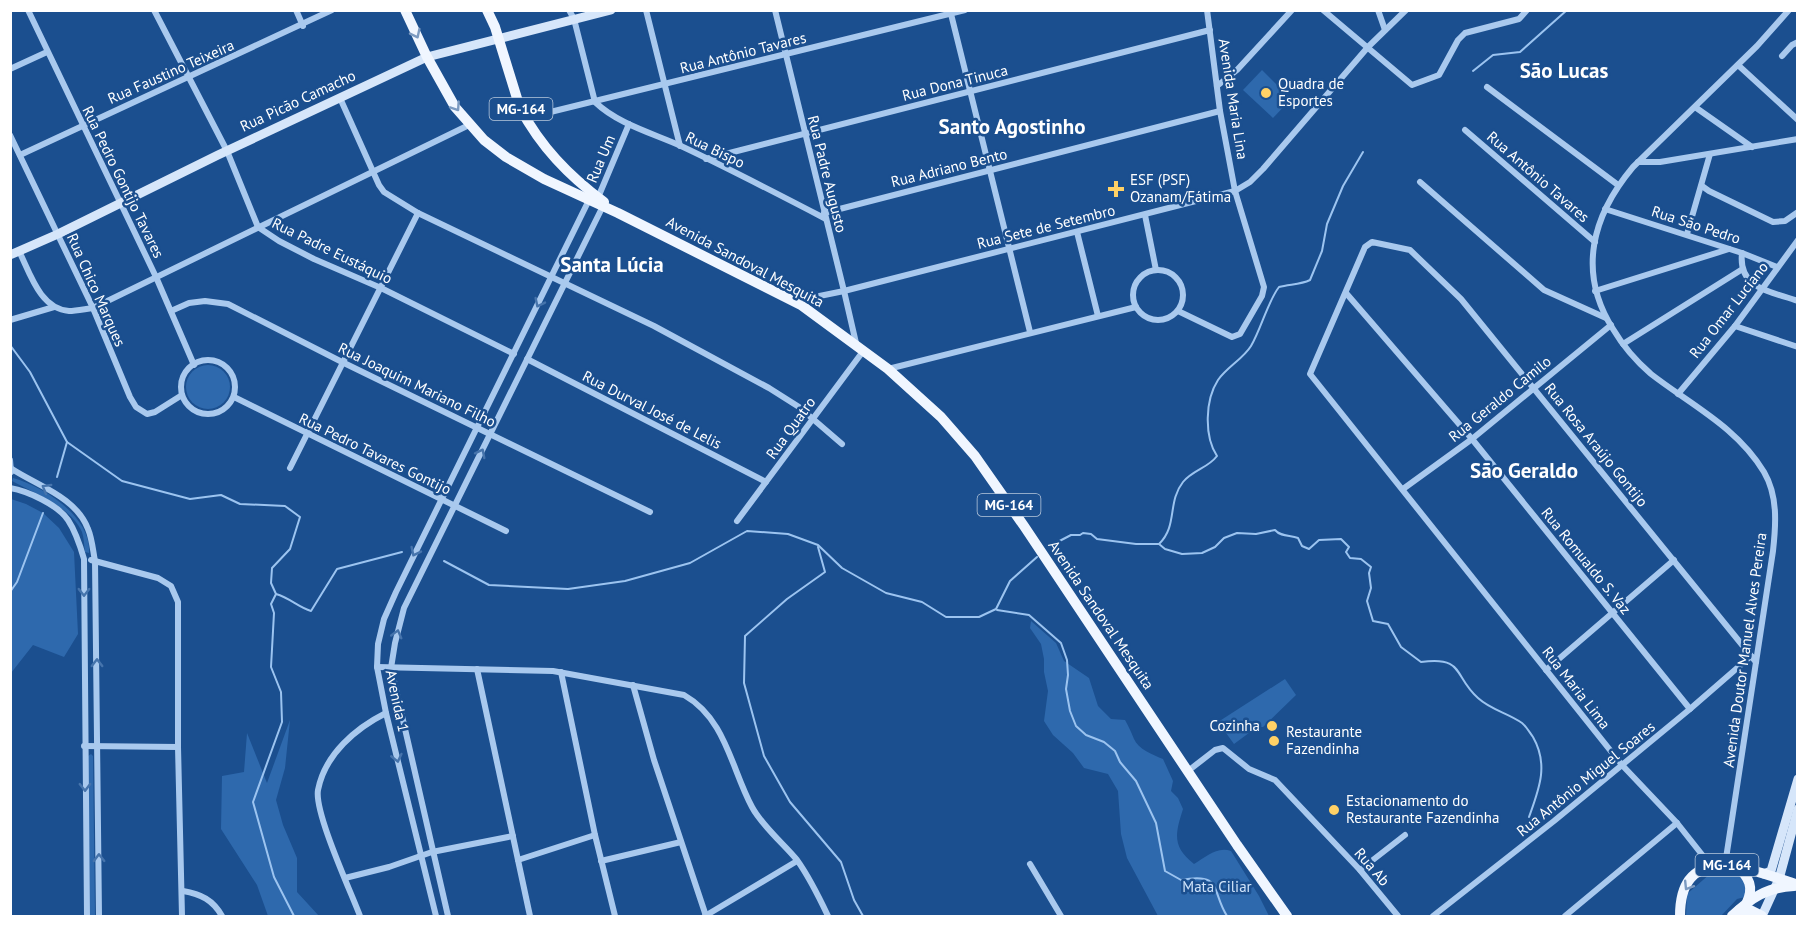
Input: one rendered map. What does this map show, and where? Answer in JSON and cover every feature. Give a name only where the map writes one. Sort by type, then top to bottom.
[{"type":"main road","name":"Avenida Sandoval Mesquita","points":[[405,10],[427,57],[455,107],[470,125],[506,157],[544,179],[596,199],[618,213],[794,301],[860,346],[942,417],[975,456],[1287,916]]},
{"type":"main road","name":"MG-164","points":[[487,10],[499,39],[520,108],[556,161],[596,199]]},
{"type":"main road","points":[[544,179],[549,180],[558,176],[560,171],[556,161]]},
{"type":"main road","name":"MG-164","points":[[1680,914],[1683,892],[1687,884],[1702,870],[1711,866],[1725,865],[1764,874],[1776,884]]},
{"type":"main road","points":[[1738,867],[1749,879],[1751,887],[1739,909]]},
{"type":"main road","points":[[1739,909],[1776,884],[1797,886]]},
{"type":"main road","points":[[1739,909],[1750,910],[1762,916]]},
{"type":"street","name":"Rua Pedro Gontijo Tavares","points":[[28,10],[121,202],[194,364]]},
{"type":"street","name":"Rua Padre Eustáquio","points":[[154,10],[226,151],[258,227],[314,259],[381,288],[514,354]]},
{"type":"street","points":[[296,10],[303,26]]},
{"type":"street","name":"Rua Faustino Teixeira","points":[[20,155],[303,26],[332,10]]},
{"type":"street","name":"Rua Picão Camacho","points":[[15,253],[427,57],[499,39],[572,15],[611,10]]},
{"type":"street","points":[[646,10],[680,146]]},
{"type":"street","name":"Rua Padre Augusto","points":[[775,10],[825,216],[860,346]]},
{"type":"street","name":"Rua Antônio Tavares","points":[[526,118],[965,10]]},
{"type":"street","name":"Avenida Maria Lina","points":[[1178,311],[1232,337],[1240,334],[1262,296],[1264,287],[1235,191],[1220,111],[1207,10]]},
{"type":"street","points":[[1217,86],[1237,70],[1292,10]]},
{"type":"street","points":[[1323,10],[1412,85],[1439,75],[1458,40],[1465,33],[1519,18],[1527,10]]},
{"type":"street","points":[[1378,10],[1385,30]]},
{"type":"street","name":"Rua Sete de Setembro","points":[[794,301],[844,291],[1235,191],[1250,182],[1263,169],[1368,47],[1406,10]]},
{"type":"street","name":"Avenida Doutor Manuel Alves Pereira","points":[[1725,865],[1776,531],[1772,490],[1760,466],[1734,434],[1644,368],[1623,344],[1598,303],[1593,260],[1595,242],[1605,209],[1618,185],[1638,162],[1738,65],[1789,10]]},
{"type":"street","points":[[951,14],[1030,332]]},
{"type":"street","points":[[572,15],[595,102]]},
{"type":"street","name":"Rua Dona Tinuca","points":[[706,159],[1210,30]]},
{"type":"street","points":[[1782,56],[1797,42]]},
{"type":"street","points":[[10,69],[47,52]]},
{"type":"street","points":[[1738,65],[1797,120]]},
{"type":"street","points":[[1487,87],[1618,185]]},
{"type":"street","points":[[340,98],[384,192],[418,213],[654,326],[769,388],[813,418],[842,444]]},
{"type":"street","name":"Rua Bispo","points":[[595,102],[629,124],[825,216]]},
{"type":"street","points":[[1695,106],[1752,147]]},
{"type":"street","name":"Rua Adriano Bento","points":[[825,216],[991,170],[1220,111]]},
{"type":"street","name":"Rua Um","points":[[596,199],[629,124]]},
{"type":"street","points":[[15,253],[42,296],[54,307],[69,311],[93,308],[470,125]]},
{"type":"street","name":"Rua Antônio Tavares","points":[[1465,130],[1595,242]]},
{"type":"street","name":"Rua Chico Marques","points":[[10,135],[93,308],[136,407],[147,414],[155,412],[182,395]]},
{"type":"street","points":[[1638,162],[1660,162],[1797,139]]},
{"type":"street","points":[[1686,234],[1710,154]]},
{"type":"street","points":[[1420,182],[1544,290],[1606,319]]},
{"type":"street","points":[[1702,186],[1773,222],[1785,221],[1797,212]]},
{"type":"street","name":"Avenida 1","points":[[436,916],[377,667],[378,644],[384,619],[441,500],[551,278],[596,199]]},
{"type":"street","name":"Avenida 1","points":[[448,916],[392,668],[395,643],[404,608],[564,284],[596,199]]},
{"type":"street","name":"Rua São Pedro","points":[[1605,209],[1686,234],[1778,267]]},
{"type":"street","points":[[290,468],[418,213]]},
{"type":"street","points":[[1145,215],[1156,270]]},
{"type":"street","points":[[1077,232],[1098,316]]},
{"type":"street","name":"Rua Omar Luciano","points":[[1678,394],[1735,326],[1797,240]]},
{"type":"street","name":"Rua Rosa Araújo Gontijo","points":[[1346,293],[1365,247],[1372,242],[1410,250],[1461,299],[1756,662]]},
{"type":"street","points":[[1595,291],[1729,249]]},
{"type":"street","points":[[1742,253],[1741,270],[1751,282],[1797,301]]},
{"type":"street","points":[[1156,270],[1172,274],[1182,287],[1184,296],[1178,311],[1172,317],[1155,320],[1144,316],[1136,307],[1133,291],[1136,283],[1148,272],[1156,270]]},
{"type":"street","points":[[1623,344],[1741,270]]},
{"type":"street","name":"Rua Romualdo S. Vaz","points":[[1346,293],[1472,439],[1690,709]]},
{"type":"street","name":"Rua Maria Lima","points":[[1346,293],[1310,374],[1622,765],[1677,823],[1711,866]]},
{"type":"street","name":"Rua Joaquim Mariano Filho","points":[[171,311],[189,303],[205,301],[228,304],[650,512]]},
{"type":"street","points":[[10,320],[54,307]]},
{"type":"street","points":[[888,369],[1136,307]]},
{"type":"street","name":"Rua Geraldo Camilo","points":[[1403,489],[1472,439],[1611,326]]},
{"type":"street","points":[[1735,326],[1797,347]]},
{"type":"street","name":"Rua Quatro","points":[[737,521],[813,418],[860,346]]},
{"type":"street","name":"Rua Durval José de Lelis","points":[[527,359],[766,482]]},
{"type":"street","points":[[211,360],[227,368],[235,384],[234,397],[226,408],[209,414],[193,410],[182,395],[183,378],[194,364],[211,360]]},
{"type":"street","name":"Rua Pedro Tavares Gontijo","points":[[234,397],[506,531]]},
{"type":"street","points":[[10,460],[11,471],[48,489],[75,508],[88,528],[95,561],[99,916]]},
{"type":"street","points":[[10,488],[24,491],[44,501],[66,517],[78,537],[84,559],[87,916]]},
{"type":"street","points":[[84,559],[158,578],[171,586],[178,602],[178,747],[182,916]]},
{"type":"street","points":[[1546,670],[1674,560]]},
{"type":"street","name":"Rua Antônio Miguel Soares","points":[[1434,916],[1622,765],[1751,656]]},
{"type":"street","points":[[377,667],[561,672],[684,695],[699,704],[712,718],[753,809],[797,861],[814,886],[828,916]]},
{"type":"street","points":[[477,669],[530,916]]},
{"type":"street","points":[[561,672],[595,835],[615,916]]},
{"type":"street","points":[[633,685],[654,760],[706,916],[797,861]]},
{"type":"street","points":[[360,916],[322,816],[318,791],[328,761],[368,722],[387,713]]},
{"type":"street","points":[[84,746],[178,747]]},
{"type":"street","name":"Rua Ab","points":[[1188,771],[1215,750],[1223,748],[1249,769],[1275,780],[1360,870],[1398,916]]},
{"type":"street","points":[[1764,874],[1771,871],[1797,779]]},
{"type":"street","points":[[1762,916],[1776,884],[1797,809]]},
{"type":"street","points":[[1565,916],[1677,823]]},
{"type":"street","points":[[518,860],[595,835]]},
{"type":"street","points":[[1360,870],[1405,835]]},
{"type":"street","points":[[345,878],[389,867],[432,852],[513,836]]},
{"type":"street","points":[[601,861],[681,842]]},
{"type":"street","points":[[1030,864],[1061,916]]},
{"type":"street","points":[[183,891],[199,893],[216,906],[222,916]]},
{"type":"green space","points":[[1262,70],[1291,99],[1273,118],[1243,90]]},
{"type":"green space","points":[[208,365],[224,371],[230,387],[224,403],[208,409],[192,403],[186,387],[192,371]]},
{"type":"green space","points":[[13,478],[38,488],[63,505],[83,527],[88,540],[89,553],[85,552],[82,532],[70,515],[12,481]]},
{"type":"green space","points":[[11,499],[43,513],[59,528],[74,552],[78,634],[64,657],[33,645],[11,673]]},
{"type":"green space","name":"Mata Ciliar","points":[[1031,621],[1056,643],[1064,661],[1089,678],[1098,706],[1111,719],[1125,720],[1139,746],[1163,759],[1173,781],[1171,791],[1178,798],[1183,809],[1177,833],[1182,852],[1194,864],[1216,851],[1231,851],[1269,916],[1158,916],[1127,858],[1121,834],[1118,791],[1108,774],[1084,768],[1073,753],[1053,735],[1044,721],[1048,691],[1044,659],[1041,644],[1030,628]]},
{"type":"green space","points":[[1285,679],[1296,695],[1263,727],[1257,727],[1234,744],[1218,722]]},
{"type":"green space","points":[[290,720],[285,768],[276,800],[283,825],[297,858],[297,892],[319,916],[268,916],[257,885],[221,829],[222,776],[244,772],[247,733],[267,783]]},
{"type":"green space","points":[[91,754],[93,756],[95,916],[90,916],[88,756]]},
{"type":"green space","points":[[1723,870],[1737,873],[1744,878],[1747,894],[1745,897],[1737,899],[1721,916],[1686,916],[1687,894],[1711,873]]},
{"type":"waterway","points":[[1473,71],[1493,55],[1520,52],[1567,10]]},
{"type":"waterway","points":[[1159,544],[1169,530],[1175,498],[1183,482],[1217,456],[1210,438],[1208,418],[1211,398],[1218,380],[1251,346],[1279,287],[1310,280],[1322,251],[1327,224],[1343,186],[1363,152]]},
{"type":"waterway","points":[[10,345],[30,372],[67,442],[122,481],[190,499],[221,495],[240,504],[285,506],[300,517],[290,549],[272,568],[271,583],[276,594],[311,611],[337,569],[402,552]]},
{"type":"waterway","points":[[57,477],[67,442]]},
{"type":"waterway","points":[[10,592],[17,582],[43,513]]},
{"type":"waterway","points":[[1050,546],[1071,535],[1083,533],[1091,534],[1097,539],[1136,544],[1159,544],[1165,549],[1182,554],[1202,553],[1215,547],[1224,538],[1237,533],[1256,534],[1275,530],[1283,535],[1298,538],[1302,546],[1309,549],[1319,540],[1341,539],[1349,547],[1346,552],[1350,558],[1361,559],[1371,567],[1369,573],[1371,588],[1367,601],[1373,621],[1388,624],[1401,647],[1421,662],[1435,661],[1452,665],[1478,698],[1488,706],[1522,723],[1533,737],[1541,757],[1541,777],[1529,817]]},
{"type":"waterway","points":[[444,561],[489,585],[568,589],[625,581],[690,563],[747,531],[788,534],[818,545],[842,568],[886,593],[922,602],[946,617],[979,617],[996,609],[1010,581],[1037,557]]},
{"type":"waterway","points":[[818,547],[825,572],[787,599],[745,636],[744,683],[764,756],[790,802],[841,862],[854,900],[863,916]]},
{"type":"waterway","points":[[276,594],[271,604],[274,613],[271,667],[281,692],[282,722],[253,802],[274,877],[294,916]]},
{"type":"waterway","points":[[997,610],[1029,615],[1061,643],[1067,660],[1066,689],[1070,711],[1076,726],[1086,735],[1104,742],[1115,751],[1120,762],[1136,781],[1156,823],[1165,871],[1181,880],[1194,878],[1210,881],[1227,916]]},
{"type":"place","name":"Quadra de Esportes","points":[[1266,93]]},
{"type":"place","name":"ESF (PSF) Ozanam/Fátima","points":[[1116,189]]},
{"type":"place","name":"Cozinha","points":[[1272,726]]},
{"type":"place","name":"Restaurante Fazendinha","points":[[1274,741]]},
{"type":"place","name":"Estacionamento do Restaurante Fazendinha","points":[[1334,810]]},
{"type":"district","name":"São Lucas","points":[[1564,71]]},
{"type":"district","name":"Santo Agostinho","points":[[1012,127]]},
{"type":"district","name":"Santa Lúcia","points":[[612,265]]},
{"type":"district","name":"São Geraldo","points":[[1524,471]]}]
